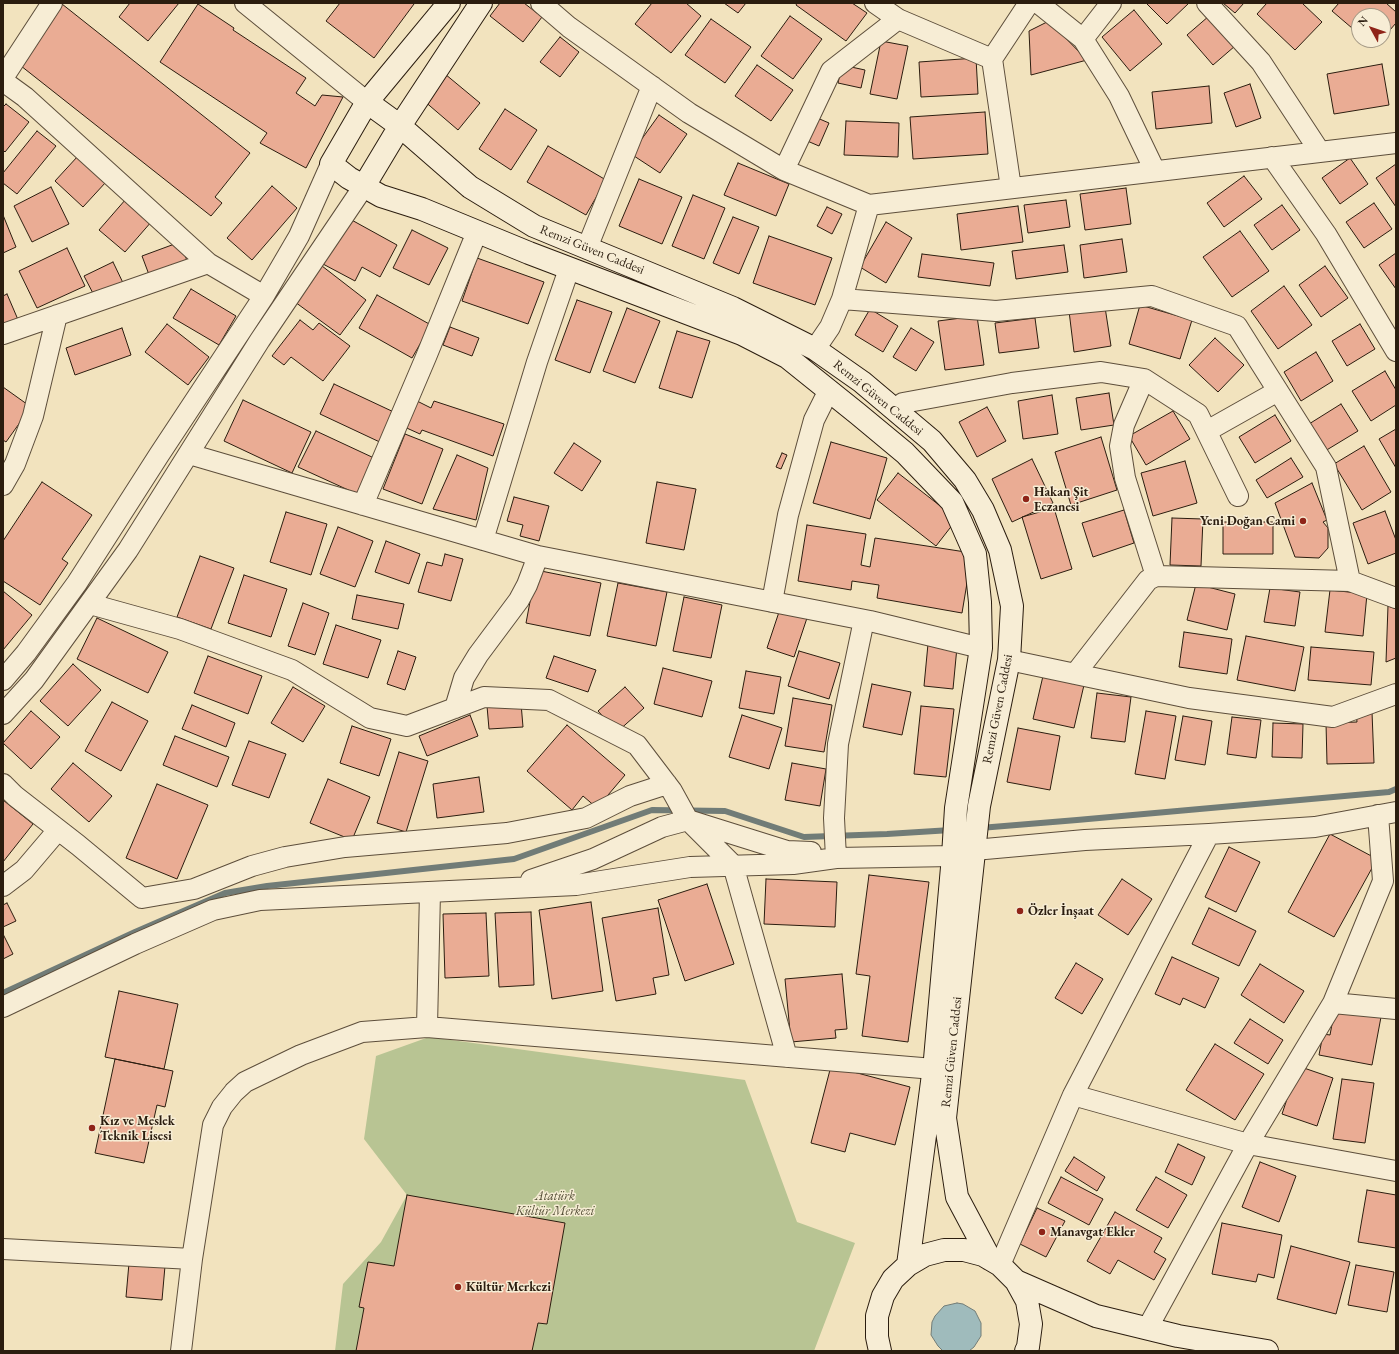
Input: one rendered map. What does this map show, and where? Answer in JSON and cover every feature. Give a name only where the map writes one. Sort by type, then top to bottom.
[{"type":"main road","points":[[331,164],[368,102],[448,3]]},
{"type":"main road","points":[[364,186],[400,126],[481,3]]},
{"type":"main road","name":"Remzi Güven Caddesi","points":[[368,102],[400,126],[470,187],[534,226],[733,308],[815,349],[862,382],[932,441],[964,480],[983,510],[1000,550],[1012,606],[1009,660],[979,806],[945,1118],[957,1197],[995,1262]]},
{"type":"main road","name":"Remzi Güven Caddesi","points":[[331,164],[349,178],[381,196],[422,209],[569,269],[742,334],[787,357],[905,453],[952,502],[975,554],[980,602],[981,648],[956,808],[954,847],[934,1069],[908,1265]]},
{"type":"main road","points":[[876,1346],[877,1316],[883,1296],[893,1279],[908,1265],[925,1255],[944,1250],[964,1250],[983,1255],[995,1262],[1016,1281],[1096,1316],[1178,1336],[1267,1351]]},
{"type":"main road","points":[[1016,1281],[1027,1302],[1031,1324],[1028,1347],[1026,1351]]},
{"type":"street","points":[[3,78],[52,3]]},
{"type":"street","points":[[245,3],[368,102]]},
{"type":"street","points":[[541,3],[569,27],[690,113],[784,170],[869,205],[1396,142]]},
{"type":"street","points":[[875,3],[898,19],[992,59]]},
{"type":"street","points":[[1012,188],[992,59],[1028,3]]},
{"type":"street","points":[[1038,3],[1083,39],[1119,96],[1155,171]]},
{"type":"street","points":[[1083,39],[1112,3]]},
{"type":"street","points":[[1207,3],[1261,62],[1320,152]]},
{"type":"street","points":[[784,170],[831,71],[898,19]]},
{"type":"street","points":[[3,81],[25,97],[208,263],[264,296]]},
{"type":"street","points":[[587,248],[652,86]]},
{"type":"street","points":[[1272,157],[1326,234],[1396,351]]},
{"type":"street","points":[[3,680],[26,653],[77,583],[264,296],[299,236],[331,164]]},
{"type":"street","points":[[3,714],[34,680],[128,550],[260,340],[364,186]]},
{"type":"street","points":[[815,349],[830,327],[842,299],[869,205]]},
{"type":"street","points":[[363,505],[477,232]]},
{"type":"street","points":[[3,334],[208,263]]},
{"type":"street","points":[[483,540],[537,362],[569,269]]},
{"type":"street","points":[[842,299],[996,311],[1152,296],[1237,326],[1326,467],[1350,581]]},
{"type":"street","points":[[3,485],[15,464],[33,416],[57,315]]},
{"type":"street","points":[[894,408],[903,403],[1012,384],[1101,372],[1144,379],[1198,414],[1238,496]]},
{"type":"street","points":[[1144,379],[1124,425],[1120,446],[1126,478],[1156,576]]},
{"type":"street","points":[[772,602],[792,501],[814,420],[829,390]]},
{"type":"street","points":[[1207,431],[1278,391]]},
{"type":"street","points":[[189,454],[538,556],[864,620],[981,648]]},
{"type":"street","points":[[455,708],[464,678],[478,655],[519,600],[527,585],[538,556]]},
{"type":"street","points":[[1075,674],[1148,580],[1156,576],[1350,581],[1396,598]]},
{"type":"street","points":[[90,604],[180,629],[292,670],[370,718],[407,726],[484,697],[549,700],[637,745],[669,788],[687,818],[733,865],[787,1057]]},
{"type":"street","points":[[834,857],[834,818],[838,744],[864,620]]},
{"type":"street","points":[[1009,660],[1189,698],[1333,716],[1396,694]]},
{"type":"street","points":[[3,784],[15,796],[142,898],[194,889],[252,866],[285,857],[345,847],[507,833],[586,818],[630,796],[669,788]]},
{"type":"street","points":[[3,1007],[135,944],[213,910],[260,900],[576,885],[690,867],[793,864],[834,857],[954,847],[975,843],[1085,840],[1314,827],[1387,813],[1383,881],[1333,1003],[1248,1144],[1147,1328]]},
{"type":"street","points":[[507,888],[593,859],[662,826],[687,818],[787,851],[821,853],[834,857]]},
{"type":"street","points":[[3,886],[24,870],[58,830]]},
{"type":"street","points":[[995,1262],[1073,1095],[1209,834]]},
{"type":"street","points":[[427,1027],[430,892]]},
{"type":"street","points":[[1333,1003],[1396,1009]]},
{"type":"street","points":[[181,1351],[192,1259],[213,1125],[222,1107],[234,1092],[245,1082],[301,1055],[362,1032],[427,1027],[934,1069]]},
{"type":"street","points":[[1073,1095],[1248,1144],[1396,1170]]},
{"type":"street","points":[[3,1249],[192,1259]]},
{"type":"green space","name":"Atatürk Kültür Merkezi","points":[[429,1037],[745,1080],[797,1222],[855,1243],[814,1351],[335,1351],[343,1284],[381,1242],[407,1195],[364,1139],[376,1056]]},
{"type":"water","points":[[957,1303],[963,1304],[975,1311],[981,1323],[981,1336],[974,1347],[969,1351],[943,1351],[931,1335],[932,1322],[944,1306]]},
{"type":"building","points":[[130,3],[179,3],[148,41],[119,17]]},
{"type":"building","points":[[340,3],[414,4],[374,58],[326,21]]},
{"type":"building","points":[[500,3],[524,3],[542,17],[523,42],[490,16]]},
{"type":"building","points":[[652,3],[686,3],[701,16],[671,53],[635,24]]},
{"type":"building","points":[[724,3],[746,3],[738,13]]},
{"type":"building","points":[[797,3],[852,3],[867,13],[846,41],[796,5]]},
{"type":"building","points":[[1146,3],[1189,3],[1167,24]]},
{"type":"building","points":[[1223,3],[1244,3],[1235,13]]},
{"type":"building","points":[[1267,3],[1302,3],[1322,22],[1295,50],[1257,14]]},
{"type":"building","points":[[1339,3],[1386,3],[1396,12],[1396,23],[1391,29],[1391,8],[1351,8],[1351,27],[1332,11]]},
{"type":"building","points":[[62,4],[250,153],[215,197],[222,203],[211,216],[16,62]]},
{"type":"building","points":[[198,4],[234,28],[233,30],[306,78],[296,93],[315,106],[322,95],[343,97],[306,168],[260,143],[267,133],[160,62]]},
{"type":"building","points":[[1134,10],[1162,44],[1130,71],[1102,37]]},
{"type":"building","points":[[790,16],[822,39],[793,79],[761,56]]},
{"type":"building","points":[[1209,16],[1235,46],[1213,65],[1187,35]]},
{"type":"building","points":[[711,19],[751,47],[725,83],[685,55]]},
{"type":"building","points":[[1049,21],[1087,60],[1031,75],[1029,31]]},
{"type":"building","points":[[560,37],[579,52],[560,77],[540,62]]},
{"type":"building","points":[[881,41],[908,46],[897,99],[870,94]]},
{"type":"building","points":[[976,58],[978,94],[921,97],[919,62]]},
{"type":"building","points":[[1382,64],[1389,105],[1334,114],[1327,74]]},
{"type":"building","points":[[757,65],[793,90],[771,121],[735,96]]},
{"type":"building","points":[[842,65],[865,70],[861,88],[838,83]]},
{"type":"building","points":[[445,74],[480,103],[458,130],[423,100]]},
{"type":"building","points":[[1250,84],[1261,118],[1236,127],[1224,93]]},
{"type":"building","points":[[1209,86],[1212,123],[1156,129],[1152,92]]},
{"type":"building","points":[[6,104],[29,122],[5,152],[3,150],[3,107]]},
{"type":"building","points":[[505,109],[537,130],[511,170],[479,149]]},
{"type":"building","points":[[985,112],[988,154],[913,159],[910,117]]},
{"type":"building","points":[[659,115],[687,134],[660,173],[631,154]]},
{"type":"building","points":[[815,117],[829,123],[819,146],[805,140]]},
{"type":"building","points":[[846,121],[899,123],[898,157],[844,155]]},
{"type":"building","points":[[37,131],[56,146],[17,194],[3,183],[3,173]]},
{"type":"building","points":[[548,146],[606,180],[586,215],[527,182]]},
{"type":"building","points":[[78,156],[106,182],[83,207],[55,181]]},
{"type":"building","points":[[1350,158],[1368,184],[1340,204],[1322,178]]},
{"type":"building","points":[[738,163],[789,184],[776,216],[724,195]]},
{"type":"building","points":[[1396,164],[1396,207],[1376,178]]},
{"type":"building","points":[[1244,176],[1262,199],[1224,227],[1207,203]]},
{"type":"building","points":[[639,179],[682,197],[662,244],[619,226]]},
{"type":"building","points":[[272,186],[297,208],[252,260],[227,238]]},
{"type":"building","points":[[51,187],[69,224],[32,242],[14,206]]},
{"type":"building","points":[[1126,188],[1131,224],[1085,230],[1080,194]]},
{"type":"building","points":[[693,195],[725,208],[704,259],[672,246]]},
{"type":"building","points":[[126,199],[152,221],[125,252],[99,230]]},
{"type":"building","points":[[1066,200],[1070,227],[1028,233],[1024,205]]},
{"type":"building","points":[[1374,203],[1392,229],[1364,248],[1346,222]]},
{"type":"building","points":[[1282,205],[1300,230],[1272,250],[1254,225]]},
{"type":"building","points":[[1018,206],[1023,242],[961,250],[957,214]]},
{"type":"building","points":[[827,207],[842,214],[832,234],[817,226]]},
{"type":"building","points":[[3,215],[16,247],[3,253]]},
{"type":"building","points":[[733,217],[759,227],[739,274],[713,263]]},
{"type":"building","points":[[348,218],[397,245],[380,277],[362,267],[355,281],[323,264]]},
{"type":"building","points":[[886,222],[912,238],[886,283],[860,267]]},
{"type":"building","points":[[412,230],[448,248],[429,285],[393,268]]},
{"type":"building","points":[[1240,231],[1269,271],[1232,297],[1203,257]]},
{"type":"building","points":[[769,236],[832,258],[815,305],[753,283]]},
{"type":"building","points":[[1122,239],[1127,272],[1084,278],[1080,245]]},
{"type":"building","points":[[180,242],[189,266],[151,280],[142,256]]},
{"type":"building","points":[[1064,245],[1068,272],[1016,279],[1012,251]]},
{"type":"building","points":[[67,248],[85,286],[37,308],[19,271]]},
{"type":"building","points":[[1396,253],[1396,289],[1379,265]]},
{"type":"building","points":[[922,254],[994,263],[990,286],[918,277]]},
{"type":"building","points":[[477,258],[544,282],[528,324],[462,301]]},
{"type":"building","points":[[113,262],[125,287],[97,301],[84,276]]},
{"type":"building","points":[[322,266],[366,300],[340,335],[295,302]]},
{"type":"building","points":[[1325,266],[1348,298],[1321,317],[1299,285]]},
{"type":"building","points":[[1284,286],[1312,325],[1278,349],[1251,311]]},
{"type":"building","points":[[191,289],[236,316],[219,345],[173,318]]},
{"type":"building","points":[[7,294],[19,322],[3,329],[3,296]]},
{"type":"building","points":[[377,295],[431,325],[412,358],[359,328]]},
{"type":"building","points":[[577,300],[612,312],[590,373],[555,360]]},
{"type":"building","points":[[1140,305],[1192,320],[1180,359],[1129,344]]},
{"type":"building","points":[[1105,307],[1111,346],[1074,352],[1069,311]]},
{"type":"building","points":[[627,308],[660,321],[635,383],[603,371]]},
{"type":"building","points":[[870,309],[898,326],[883,352],[855,335]]},
{"type":"building","points":[[977,316],[984,365],[945,370],[938,321]]},
{"type":"building","points":[[1035,318],[1039,348],[999,353],[995,323]]},
{"type":"building","points":[[300,320],[313,330],[319,323],[350,346],[323,381],[291,357],[284,365],[272,356]]},
{"type":"building","points":[[167,324],[209,357],[188,385],[145,352]]},
{"type":"building","points":[[1360,324],[1375,349],[1347,366],[1332,341]]},
{"type":"building","points":[[450,327],[479,338],[472,356],[443,345]]},
{"type":"building","points":[[122,328],[131,355],[75,375],[66,348]]},
{"type":"building","points":[[911,328],[934,342],[916,371],[893,357]]},
{"type":"building","points":[[677,331],[710,341],[692,398],[659,388]]},
{"type":"building","points":[[1215,338],[1244,365],[1218,392],[1189,365]]},
{"type":"building","points":[[1316,352],[1333,381],[1301,401],[1284,372]]},
{"type":"building","points":[[1385,371],[1396,390],[1396,405],[1371,421],[1352,391]]},
{"type":"building","points":[[334,384],[398,414],[384,444],[320,414]]},
{"type":"building","points":[[3,387],[31,407],[6,442],[3,440]]},
{"type":"building","points":[[1109,393],[1114,425],[1081,430],[1076,398]]},
{"type":"building","points":[[1052,395],[1058,434],[1023,439],[1018,401]]},
{"type":"building","points":[[413,399],[431,408],[434,401],[504,424],[493,456],[422,430],[420,434],[400,425]]},
{"type":"building","points":[[243,400],[311,432],[292,473],[224,441]]},
{"type":"building","points":[[1341,404],[1358,431],[1325,451],[1309,424]]},
{"type":"building","points":[[987,407],[1006,441],[977,457],[959,422]]},
{"type":"building","points":[[1173,411],[1190,439],[1146,465],[1129,436]]},
{"type":"building","points":[[1275,415],[1291,441],[1255,463],[1239,437]]},
{"type":"building","points":[[1396,429],[1396,468],[1379,439]]},
{"type":"building","points":[[316,431],[374,458],[357,494],[298,467]]},
{"type":"building","points":[[405,434],[443,449],[422,504],[383,489]]},
{"type":"building","points":[[1101,437],[1117,490],[1071,505],[1055,452]]},
{"type":"building","points":[[831,442],[887,458],[870,519],[813,503]]},
{"type":"building","points":[[574,443],[601,461],[582,491],[554,473]]},
{"type":"building","points":[[1364,446],[1391,492],[1362,510],[1334,464]]},
{"type":"building","points":[[782,453],[787,455],[781,469],[776,467]]},
{"type":"building","points":[[457,455],[488,468],[476,520],[433,509]]},
{"type":"building","points":[[1291,458],[1303,477],[1267,498],[1256,480]]},
{"type":"building","points":[[1032,459],[1053,503],[1012,522],[992,479]]},
{"type":"building","points":[[1185,461],[1197,503],[1153,516],[1141,473]]},
{"type":"building","points":[[898,473],[957,519],[936,546],[877,500]]},
{"type":"building","points":[[42,482],[92,515],[62,559],[68,563],[40,605],[3,581],[3,541]]},
{"type":"building","points":[[657,482],[696,489],[684,550],[646,543]]},
{"type":"building","name":"Yeni Doğan Cami","points":[[1312,483],[1327,520],[1323,522],[1328,528],[1328,548],[1319,558],[1295,557],[1275,503]]},
{"type":"building","points":[[514,497],[549,506],[539,541],[520,536],[523,525],[507,521]]},
{"type":"building","points":[[1054,508],[1072,569],[1041,579],[1022,517]]},
{"type":"building","points":[[1124,510],[1134,543],[1093,557],[1082,523]]},
{"type":"building","points":[[1385,511],[1396,540],[1396,553],[1368,564],[1353,523]]},
{"type":"building","points":[[286,512],[327,524],[311,575],[270,562]]},
{"type":"building","points":[[1172,518],[1203,519],[1201,566],[1170,565]]},
{"type":"building","points":[[1223,522],[1273,522],[1273,554],[1223,554]]},
{"type":"building","points":[[807,525],[866,534],[861,565],[870,567],[875,538],[972,553],[962,613],[877,598],[879,585],[852,581],[851,590],[798,581]]},
{"type":"building","points":[[338,527],[373,541],[355,587],[320,574]]},
{"type":"building","points":[[386,541],[420,554],[409,584],[375,572]]},
{"type":"building","points":[[445,554],[463,559],[451,601],[418,592],[427,562],[442,566]]},
{"type":"building","points":[[200,556],[234,568],[211,629],[177,617]]},
{"type":"building","points":[[536,570],[601,583],[590,636],[526,623]]},
{"type":"building","points":[[244,575],[287,589],[271,637],[228,623]]},
{"type":"building","points":[[618,583],[667,592],[656,646],[607,636]]},
{"type":"building","points":[[1196,584],[1235,594],[1227,630],[1187,620]]},
{"type":"building","points":[[1270,588],[1300,592],[1295,626],[1264,622]]},
{"type":"building","points":[[1330,590],[1367,594],[1363,636],[1325,632]]},
{"type":"building","points":[[3,591],[32,615],[3,650]]},
{"type":"building","points":[[357,595],[404,604],[398,629],[352,619]]},
{"type":"building","points":[[684,597],[722,605],[711,658],[673,651]]},
{"type":"building","points":[[303,603],[329,613],[315,655],[288,646]]},
{"type":"building","points":[[1388,606],[1396,609],[1396,658],[1386,662]]},
{"type":"building","points":[[780,609],[807,618],[794,657],[767,648]]},
{"type":"building","points":[[97,618],[168,652],[148,693],[77,659]]},
{"type":"building","points":[[336,625],[381,640],[368,678],[323,664]]},
{"type":"building","points":[[1184,632],[1232,639],[1227,674],[1179,667]]},
{"type":"building","points":[[1246,636],[1304,647],[1295,691],[1237,680]]},
{"type":"building","points":[[928,644],[957,647],[953,689],[924,686]]},
{"type":"building","points":[[1311,647],[1374,652],[1371,685],[1308,680]]},
{"type":"building","points":[[398,651],[416,657],[405,690],[387,684]]},
{"type":"building","points":[[799,651],[840,663],[829,699],[788,686]]},
{"type":"building","points":[[208,656],[262,676],[248,714],[194,693]]},
{"type":"building","points":[[554,656],[596,670],[588,692],[546,678]]},
{"type":"building","points":[[73,664],[101,690],[68,726],[40,701]]},
{"type":"building","points":[[663,668],[712,681],[702,717],[654,704]]},
{"type":"building","points":[[746,671],[781,677],[774,714],[739,708]]},
{"type":"building","points":[[1043,676],[1084,685],[1074,728],[1033,719]]},
{"type":"building","points":[[872,684],[911,692],[902,735],[863,727]]},
{"type":"building","points":[[293,687],[325,706],[303,742],[271,723]]},
{"type":"building","points":[[625,687],[644,708],[617,732],[598,711]]},
{"type":"building","points":[[1097,693],[1131,697],[1125,742],[1091,738]]},
{"type":"building","points":[[793,698],[832,705],[824,752],[785,746]]},
{"type":"building","points":[[112,702],[148,721],[121,771],[85,751]]},
{"type":"building","points":[[521,703],[523,727],[489,729],[487,706]]},
{"type":"building","points":[[192,705],[235,723],[226,747],[182,729]]},
{"type":"building","points":[[921,706],[954,709],[946,777],[914,774]]},
{"type":"building","points":[[31,711],[60,737],[31,769],[3,743]]},
{"type":"building","points":[[1146,711],[1176,716],[1165,779],[1135,774]]},
{"type":"building","points":[[1356,712],[1372,712],[1374,763],[1327,764],[1326,723],[1357,722]]},
{"type":"building","points":[[470,715],[478,736],[427,756],[419,736]]},
{"type":"building","points":[[742,715],[782,728],[769,769],[729,757]]},
{"type":"building","points":[[1183,716],[1212,721],[1205,765],[1175,760]]},
{"type":"building","points":[[1232,717],[1261,720],[1256,758],[1227,754]]},
{"type":"building","points":[[1273,723],[1303,724],[1302,758],[1272,757]]},
{"type":"building","points":[[567,725],[625,775],[597,808],[583,796],[572,810],[527,771]]},
{"type":"building","points":[[352,726],[391,739],[379,776],[340,763]]},
{"type":"building","points":[[1018,728],[1060,736],[1050,790],[1007,782]]},
{"type":"building","points":[[175,736],[229,757],[217,787],[163,765]]},
{"type":"building","points":[[249,741],[286,754],[269,798],[232,785]]},
{"type":"building","points":[[399,752],[428,761],[406,832],[377,823]]},
{"type":"building","points":[[73,763],[112,796],[89,822],[51,789]]},
{"type":"building","points":[[792,763],[826,769],[820,806],[785,800]]},
{"type":"building","points":[[479,777],[484,812],[437,818],[433,784]]},
{"type":"building","points":[[328,779],[370,797],[352,840],[310,823]]},
{"type":"building","points":[[157,784],[208,805],[177,879],[126,858]]},
{"type":"building","points":[[3,800],[33,824],[3,862]]},
{"type":"building","points":[[1330,834],[1377,859],[1334,937],[1288,912]]},
{"type":"building","points":[[1229,847],[1260,862],[1236,912],[1205,897]]},
{"type":"building","points":[[869,875],[929,882],[908,1042],[862,1036],[870,976],[856,974]]},
{"type":"building","points":[[766,879],[837,882],[835,927],[764,924]]},
{"type":"building","points":[[1122,879],[1152,899],[1128,935],[1098,915]]},
{"type":"building","points":[[707,884],[734,964],[685,981],[658,900]]},
{"type":"building","points":[[591,902],[603,991],[552,999],[539,910]]},
{"type":"building","points":[[7,903],[16,921],[3,927],[3,905]]},
{"type":"building","points":[[658,908],[669,975],[653,978],[656,994],[616,1001],[602,918]]},
{"type":"building","points":[[1209,908],[1256,931],[1239,966],[1192,944]]},
{"type":"building","points":[[531,912],[534,985],[499,987],[495,913]]},
{"type":"building","points":[[486,913],[489,976],[445,978],[443,914]]},
{"type":"building","points":[[3,934],[13,954],[3,959]]},
{"type":"building","points":[[1172,957],[1219,978],[1205,1008],[1183,998],[1180,1005],[1155,994]]},
{"type":"building","points":[[1076,963],[1103,979],[1082,1014],[1055,998]]},
{"type":"building","points":[[1260,964],[1304,991],[1284,1023],[1241,995]]},
{"type":"building","points":[[842,974],[847,1029],[835,1030],[836,1038],[791,1042],[785,979]]},
{"type":"building","points":[[119,991],[178,1004],[164,1069],[105,1057]]},
{"type":"building","points":[[1335,1008],[1381,1017],[1372,1065],[1319,1055],[1323,1034],[1330,1035]]},
{"type":"building","points":[[1250,1019],[1283,1040],[1268,1064],[1234,1043]]},
{"type":"building","points":[[1215,1044],[1264,1074],[1235,1120],[1186,1090]]},
{"type":"building","points":[[115,1059],[173,1071],[165,1107],[157,1105],[144,1163],[95,1153]]},
{"type":"building","points":[[831,1066],[910,1087],[895,1145],[850,1133],[845,1152],[811,1143]]},
{"type":"building","points":[[1298,1066],[1333,1078],[1317,1126],[1282,1114]]},
{"type":"building","points":[[1342,1079],[1374,1083],[1365,1143],[1333,1139]]},
{"type":"building","points":[[1178,1144],[1205,1157],[1192,1185],[1165,1172]]},
{"type":"building","points":[[1074,1157],[1105,1177],[1097,1191],[1065,1171]]},
{"type":"building","points":[[1260,1162],[1296,1176],[1279,1222],[1242,1207]]},
{"type":"building","points":[[1061,1177],[1103,1199],[1089,1225],[1048,1203]]},
{"type":"building","points":[[1156,1177],[1187,1195],[1168,1228],[1136,1210]]},
{"type":"building","points":[[1367,1190],[1396,1195],[1396,1248],[1358,1242]]},
{"type":"building","name":"Kültür Merkezi","points":[[407,1195],[565,1223],[547,1324],[538,1323],[532,1351],[356,1351],[364,1308],[359,1307],[368,1262],[394,1266]]},
{"type":"building","name":"Manavgat Ekler","points":[[1037,1208],[1065,1221],[1046,1257],[1020,1244]]},
{"type":"building","points":[[1115,1212],[1162,1238],[1154,1252],[1166,1259],[1154,1280],[1118,1260],[1110,1274],[1087,1261]]},
{"type":"building","points":[[1222,1223],[1282,1235],[1274,1278],[1258,1274],[1256,1282],[1212,1274]]},
{"type":"building","points":[[1291,1246],[1350,1262],[1336,1314],[1277,1299]]},
{"type":"building","points":[[129,1263],[165,1266],[162,1300],[126,1297]]},
{"type":"building","points":[[1356,1265],[1394,1272],[1387,1312],[1348,1305]]},
{"type":"waterway","points":[[980,828],[1389,792],[1396,789]]},
{"type":"waterway","points":[[3,993],[135,932],[225,893],[267,886],[514,859],[652,810],[725,811],[804,837],[951,830]]},
{"type":"place","name":"Hakan Şit Eczanesi","points":[[1026,499]]},
{"type":"place","name":"Yeni Doğan Cami","points":[[1303,521]]},
{"type":"place","name":"Özler İnşaat","points":[[1020,911]]},
{"type":"place","name":"Kız ve Meslek Teknik Lisesi","points":[[92,1128]]},
{"type":"place","name":"Manavgat Ekler","points":[[1042,1232]]},
{"type":"place","name":"Kültür Merkezi","points":[[458,1287]]}]
